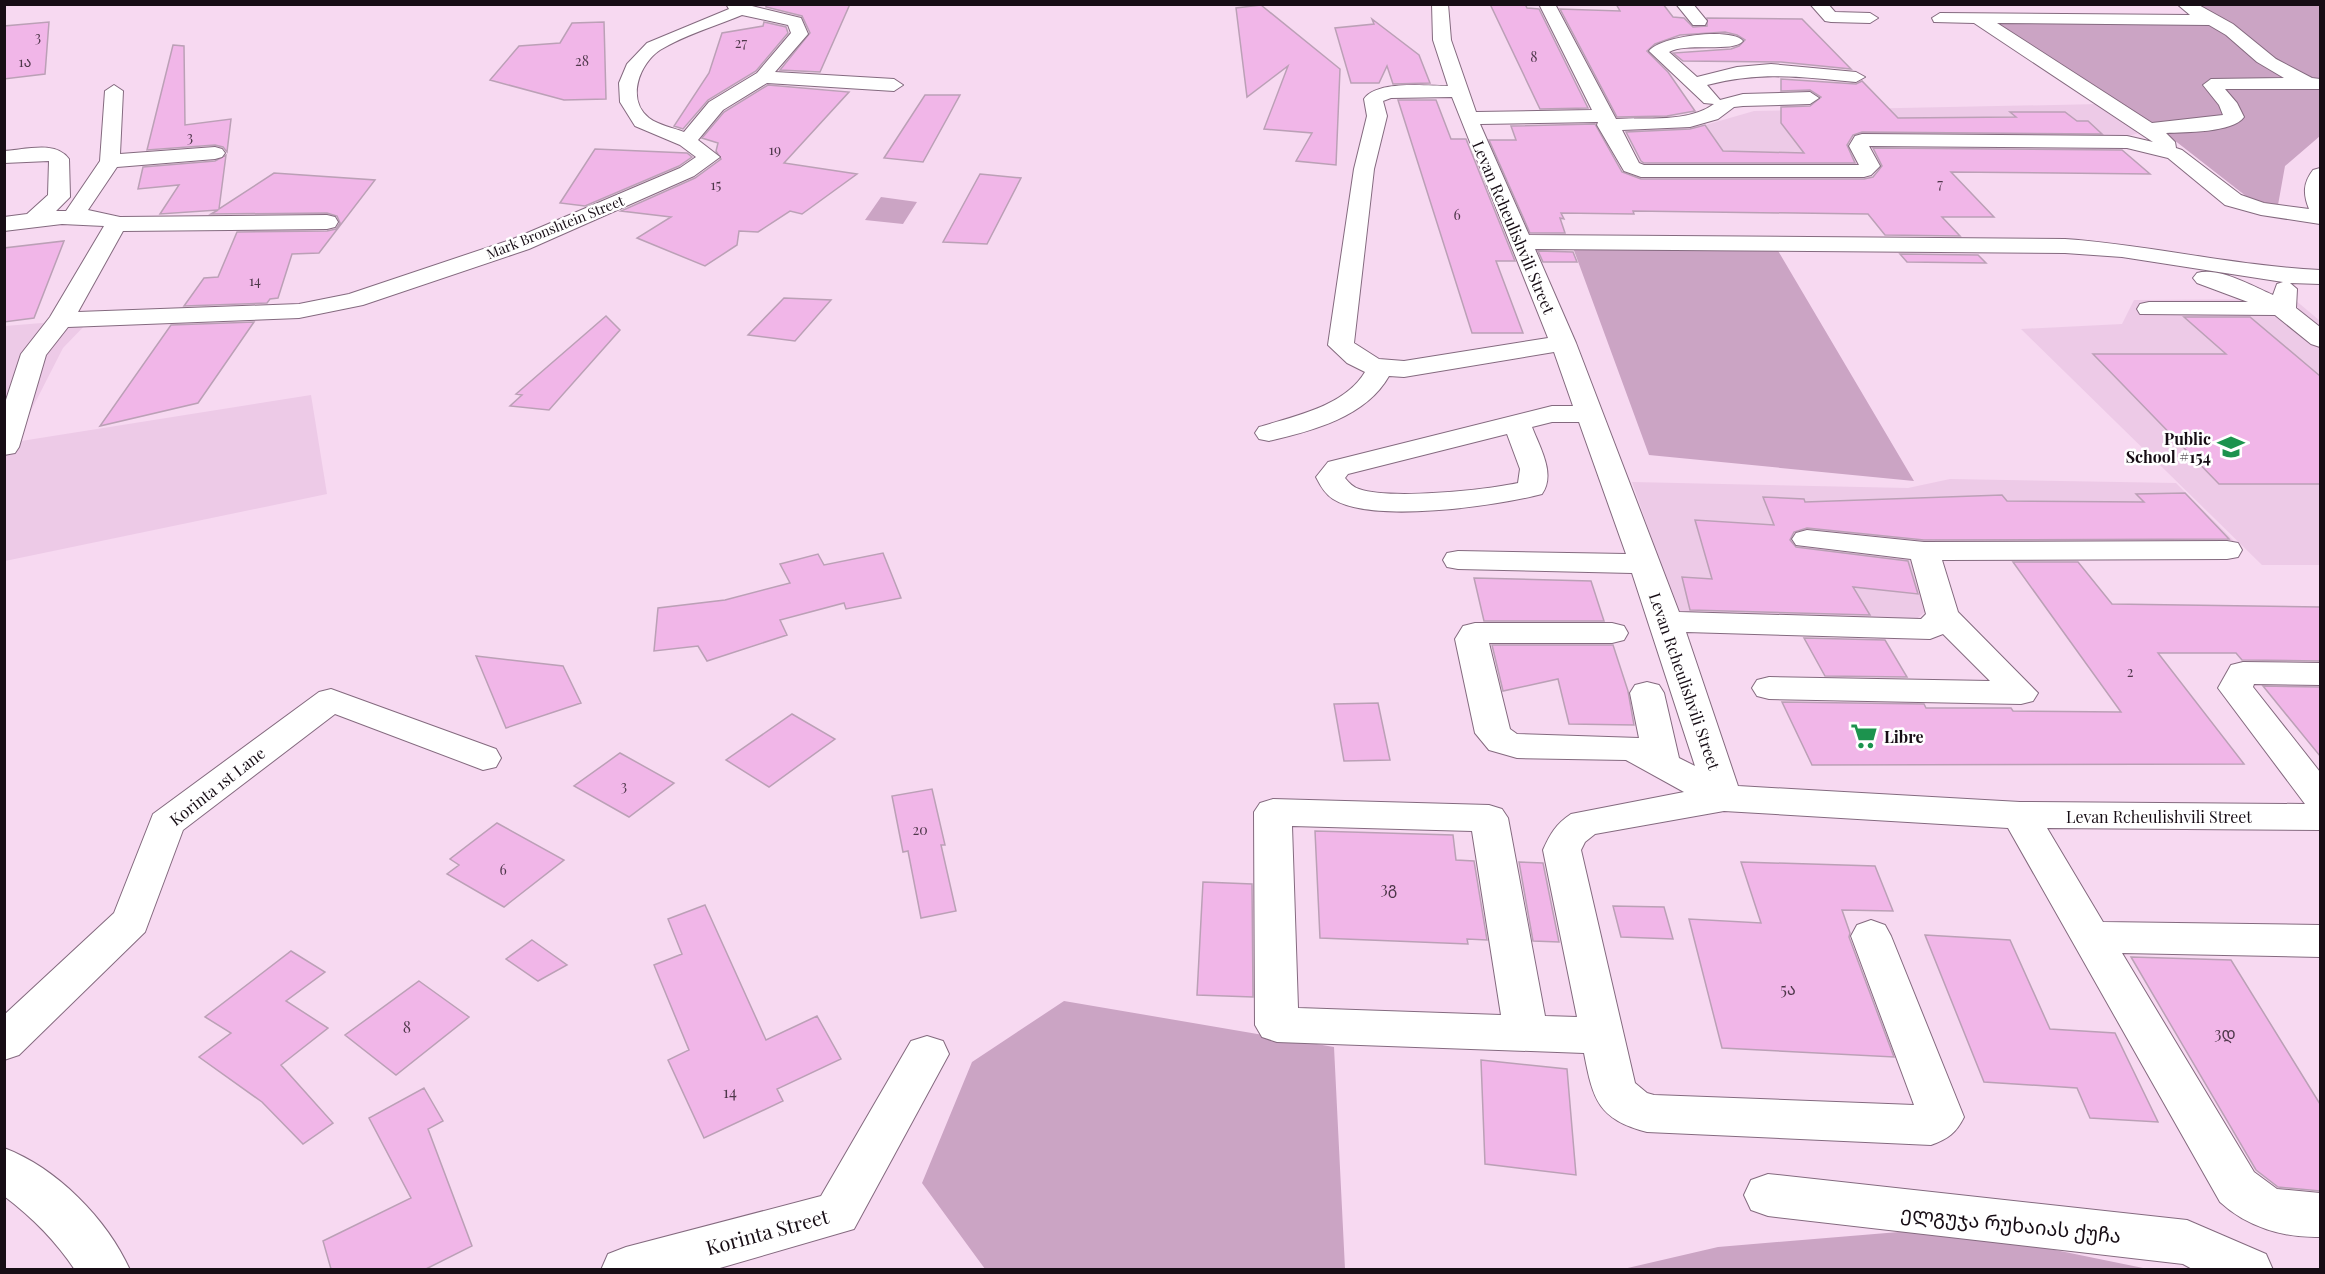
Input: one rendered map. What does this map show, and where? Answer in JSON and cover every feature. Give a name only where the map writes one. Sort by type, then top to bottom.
[{"type":"street","name":"Levan Rcheulishvili Street","points":[[1440,4],[1442,40],[1468,118],[1522,242],[1590,414],[1666,622],[1724,798],[2020,815],[2320,817],[2320,815]]},
{"type":"street","points":[[1547,4],[1631,167],[1641,171],[1864,171],[1870,166],[1859,146],[1862,140],[2127,142],[2148,138],[2151,131]]},
{"type":"street","points":[[1684,4],[1699,21]]},
{"type":"street","points":[[1818,4],[1831,17],[1870,18]]},
{"type":"street","points":[[2185,4],[2209,20],[2228,26],[2252,49],[2284,71],[2316,84]]},
{"type":"street","points":[[687,141],[716,106],[763,77],[773,62],[800,34],[795,22],[737,7]]},
{"type":"street","name":"Mark Bronshtein Street","points":[[61,320],[299,311],[354,300],[521,244],[687,172],[710,157],[687,141],[642,122],[629,102],[628,83],[633,68],[653,47],[737,7]]},
{"type":"street","points":[[1940,18],[2209,20]]},
{"type":"street","points":[[1979,19],[2151,131],[2175,154],[2233,200],[2261,209],[2320,217]]},
{"type":"street","points":[[1721,108],[1658,51],[1663,47],[1678,43],[1734,41]]},
{"type":"street","points":[[1694,83],[1737,72],[1771,69],[1856,77]]},
{"type":"street","points":[[763,77],[894,85]]},
{"type":"street","points":[[2151,131],[2224,122],[2234,117],[2228,103],[2212,86],[2217,82],[2316,84]]},
{"type":"street","points":[[72,218],[110,161],[114,91]]},
{"type":"street","points":[[1459,91],[1388,92],[1374,99],[1377,116],[1364,169],[1341,345],[1358,361],[1380,369],[1404,369],[1563,343]]},
{"type":"street","points":[[1468,118],[1690,121],[1712,115],[1729,102],[1810,98]]},
{"type":"street","points":[[2127,142],[2175,154]]},
{"type":"street","points":[[110,161],[215,153]]},
{"type":"street","points":[[4,157],[52,154],[59,159],[59,197],[34,220]]},
{"type":"street","points":[[2320,174],[2317,178],[2314,196],[2320,208]]},
{"type":"street","points":[[4,224],[72,218],[108,218],[116,224],[327,222]]},
{"type":"street","points":[[5,447],[34,354],[61,320],[116,224]]},
{"type":"street","points":[[1522,242],[2065,246],[2122,250],[2286,276],[2320,277]]},
{"type":"street","points":[[2122,250],[2240,289],[2284,310],[2320,339]]},
{"type":"street","points":[[2284,310],[2286,276]]},
{"type":"street","points":[[2149,309],[2284,310]]},
{"type":"street","points":[[1269,433],[1313,419],[1352,399],[1374,383],[1380,369]]},
{"type":"street","points":[[1517,423],[1535,477],[1532,488],[1513,495],[1404,501],[1355,498],[1337,490],[1330,477],[1338,468],[1552,414],[1590,414]]},
{"type":"street","points":[[1807,539],[1924,551],[2227,550]]},
{"type":"street","points":[[1769,688],[2021,693],[1943,615],[1924,551]]},
{"type":"street","points":[[1458,560],[1645,564]]},
{"type":"street","points":[[1666,622],[1930,629],[1943,615]]},
{"type":"street","points":[[1612,633],[1475,633],[1472,639],[1493,733],[1502,742],[1517,746],[1633,748],[1724,798]]},
{"type":"street","points":[[2320,674],[2243,673],[2235,688],[2320,796]]},
{"type":"street","points":[[1647,693],[1664,765]]},
{"type":"street","name":"Korinta 1st Lane","points":[[4,1041],[131,921],[166,823],[331,700],[483,758]]},
{"type":"street","points":[[1724,798],[1584,823],[1569,834],[1562,850],[1614,1090],[1622,1102],[1632,1109],[1654,1114],[1931,1125],[1941,1118],[1938,1107],[1871,936]]},
{"type":"street","points":[[1526,1033],[1489,818],[1273,812],[1277,1024],[1603,1036]]},
{"type":"street","points":[[2020,815],[2237,1187],[2249,1200],[2268,1210],[2288,1215],[2320,1215]]},
{"type":"street","points":[[2093,937],[2320,941]]},
{"type":"street","name":"Korinta Street","points":[[626,1269],[837,1214],[927,1054]]},
{"type":"street","points":[[4,1169],[52,1204],[73,1226],[105,1269]]},
{"type":"street","name":"ელგუჯა რუხაიას ქუჩა","points":[[1768,1195],[2187,1242],[2247,1269]]},
{"type":"shaded area","points":[[2196,5],[2320,5],[2320,136],[2285,166],[2278,205],[2251,200],[2151,122],[1993,22],[2226,22]]},
{"type":"shaded area","points":[[2100,104],[2139,133],[2121,138],[1854,136],[1847,139],[1859,165],[1852,169],[1649,167],[1626,127],[1702,126],[1754,111]]},
{"type":"shaded area","points":[[881,197],[917,202],[903,224],[865,220]]},
{"type":"shaded area","points":[[1572,245],[1777,249],[1914,481],[1649,455]]},
{"type":"shaded area","name":"Public School #154","points":[[2294,299],[2320,321],[2320,565],[2262,565],[2021,329],[2122,324],[2134,300]]},
{"type":"shaded area","points":[[91,319],[63,348],[15,442],[311,395],[327,494],[5,561],[5,326]]},
{"type":"shaded area","points":[[1950,479],[2176,483],[2235,542],[1917,548],[1926,611],[1913,622],[1679,617],[1632,482],[1908,488]]},
{"type":"shaded area","points":[[1064,1001],[1334,1047],[1345,1269],[985,1269],[922,1183],[972,1062]]},
{"type":"shaded area","points":[[1947,1228],[2148,1269],[1619,1270],[1718,1247]]},
{"type":"building","points":[[766,4],[850,4],[820,72],[780,70],[810,33],[802,16],[766,7]]},
{"type":"building","points":[[1490,4],[1525,4],[1527,8],[1539,9],[1588,108],[1540,109]]},
{"type":"building","points":[[1616,4],[1663,4],[1673,17],[1684,18],[1693,27],[1707,26],[1707,18],[1802,19],[1851,69],[1781,62],[1683,61],[1673,53],[1731,49],[1739,46],[1745,40],[1725,32],[1680,35],[1655,44],[1647,51],[1668,72],[1695,111],[1667,116],[1617,117],[1560,9],[1620,11]]},
{"type":"building","points":[[1261,5],[1340,69],[1336,165],[1296,161],[1312,133],[1264,129],[1288,66],[1247,97],[1236,8]]},
{"type":"building","points":[[1372,19],[1419,55],[1430,83],[1393,84],[1387,66],[1379,83],[1351,83],[1335,28],[1374,24]]},
{"type":"building","points":[[49,22],[45,74],[4,79],[4,26]]},
{"type":"building","points":[[604,22],[606,99],[564,100],[490,80],[519,46],[560,43],[572,23]]},
{"type":"building","points":[[764,22],[786,27],[788,33],[756,71],[708,100],[683,129],[674,126],[709,73],[722,33],[763,26]]},
{"type":"building","points":[[173,45],[184,46],[185,125],[231,119],[227,152],[223,147],[215,145],[147,150]]},
{"type":"building","points":[[1781,79],[1856,84],[1862,81],[1898,118],[2016,117],[2010,112],[2065,112],[2077,121],[2088,121],[2102,134],[1862,132],[1853,135],[1847,145],[1855,163],[1644,163],[1626,132],[1690,129],[1705,125],[1723,151],[1804,153],[1781,123],[1781,107],[1810,106],[1821,97],[1810,90],[1781,91]]},
{"type":"building","points":[[768,85],[849,92],[784,163],[857,174],[802,214],[790,211],[758,232],[739,231],[737,245],[705,266],[637,238],[671,217],[621,211],[695,178],[721,159],[716,151],[718,143],[702,138],[724,112]]},
{"type":"building","points":[[925,95],[960,95],[923,162],[884,158]]},
{"type":"building","points":[[1398,100],[1436,100],[1451,139],[1466,139],[1515,261],[1496,261],[1523,333],[1472,333]]},
{"type":"building","points":[[1595,124],[1622,172],[1641,179],[1864,179],[1873,177],[1882,166],[1873,148],[2122,150],[2150,174],[1951,172],[1994,217],[1942,217],[1960,236],[1885,235],[1868,214],[1633,211],[1634,214],[1561,213],[1564,219],[1560,218],[1565,233],[1530,233],[1489,140],[1516,140],[1511,126]]},
{"type":"building","points":[[595,149],[687,153],[692,157],[679,166],[585,206],[560,203]]},
{"type":"building","points":[[226,155],[219,209],[274,173],[375,180],[319,253],[292,254],[278,298],[270,299],[267,303],[184,306],[204,278],[218,277],[237,232],[327,231],[336,229],[340,223],[337,216],[327,213],[211,214],[218,210],[160,214],[179,185],[138,189],[143,167],[215,161]]},
{"type":"building","points":[[980,174],[1021,178],[987,244],[943,242]]},
{"type":"building","points":[[64,241],[34,318],[4,322],[4,248]]},
{"type":"building","points":[[1538,251],[1573,252],[1577,262],[1543,262]]},
{"type":"building","points":[[1900,254],[1978,255],[1986,263],[1907,262]]},
{"type":"building","points":[[784,298],[831,300],[795,341],[748,335]]},
{"type":"building","points":[[606,316],[620,330],[549,410],[510,406],[522,395],[516,394]]},
{"type":"building","points":[[2184,317],[2250,317],[2320,376],[2320,484],[2219,484],[2093,354],[2226,354]]},
{"type":"building","points":[[254,322],[198,403],[100,426],[171,325]]},
{"type":"building","points":[[2185,493],[2229,539],[1924,540],[1807,528],[1794,532],[1790,540],[1796,547],[1908,561],[1918,594],[1853,587],[1870,615],[1690,610],[1682,577],[1712,579],[1695,520],[1774,525],[1763,497],[1804,499],[1805,502],[2002,495],[2007,501],[2144,502],[2136,494]]},
{"type":"building","points":[[883,553],[901,598],[846,609],[844,603],[780,620],[787,635],[707,661],[698,646],[654,651],[658,608],[725,600],[790,583],[780,564],[818,554],[824,565]]},
{"type":"building","points":[[2013,562],[2078,562],[2112,604],[2320,607],[2320,661],[2242,660],[2236,653],[2158,653],[2244,764],[1812,765],[1782,702],[1924,704],[1926,708],[2121,712]]},
{"type":"building","points":[[1474,578],[1591,581],[1604,621],[1484,621]]},
{"type":"building","points":[[1804,638],[1885,640],[1907,677],[1825,676]]},
{"type":"building","points":[[1492,645],[1613,645],[1628,691],[1634,725],[1569,724],[1558,679],[1503,691]]},
{"type":"building","points":[[476,656],[563,666],[581,703],[506,728]]},
{"type":"building","points":[[2263,686],[2320,687],[2320,756]]},
{"type":"building","points":[[1378,703],[1390,760],[1344,761],[1334,704]]},
{"type":"building","points":[[792,714],[835,739],[769,787],[726,760]]},
{"type":"building","points":[[620,753],[674,783],[629,817],[574,786]]},
{"type":"building","points":[[932,789],[945,845],[941,845],[956,911],[921,918],[908,851],[903,852],[892,796]]},
{"type":"building","points":[[497,823],[564,860],[504,907],[447,874],[459,865],[450,859]]},
{"type":"building","points":[[1315,831],[1453,835],[1456,860],[1474,861],[1487,940],[1467,939],[1468,944],[1320,938]]},
{"type":"building","points":[[1519,862],[1543,863],[1559,942],[1533,941]]},
{"type":"building","points":[[1741,862],[1875,866],[1893,911],[1842,910],[1850,933],[1849,937],[1894,1057],[1722,1048],[1689,919],[1761,923]]},
{"type":"building","points":[[1203,882],[1252,884],[1253,997],[1197,995]]},
{"type":"building","points":[[705,905],[766,1040],[817,1016],[841,1059],[777,1089],[783,1101],[704,1138],[668,1060],[689,1050],[654,965],[682,954],[668,919]]},
{"type":"building","points":[[1613,906],[1664,907],[1673,939],[1621,937]]},
{"type":"building","points":[[1925,935],[2010,940],[2050,1029],[2115,1033],[2158,1122],[2090,1118],[2077,1088],[1984,1082]]},
{"type":"building","points":[[532,940],[567,965],[538,981],[506,959]]},
{"type":"building","points":[[291,951],[325,972],[286,1001],[328,1028],[281,1065],[333,1123],[303,1144],[262,1102],[199,1057],[231,1033],[205,1017]]},
{"type":"building","points":[[2131,957],[2231,960],[2320,1104],[2320,1191],[2278,1187],[2256,1170]]},
{"type":"building","points":[[419,981],[469,1017],[396,1075],[345,1035]]},
{"type":"building","points":[[1481,1060],[1567,1069],[1576,1175],[1485,1164]]},
{"type":"building","points":[[424,1088],[443,1121],[428,1129],[472,1246],[426,1269],[331,1269],[323,1241],[411,1198],[369,1118]]},
{"type":"place","name":"Public School #154","points":[[2231,447]]},
{"type":"place","name":"Libre","points":[[1864,736]]}]
